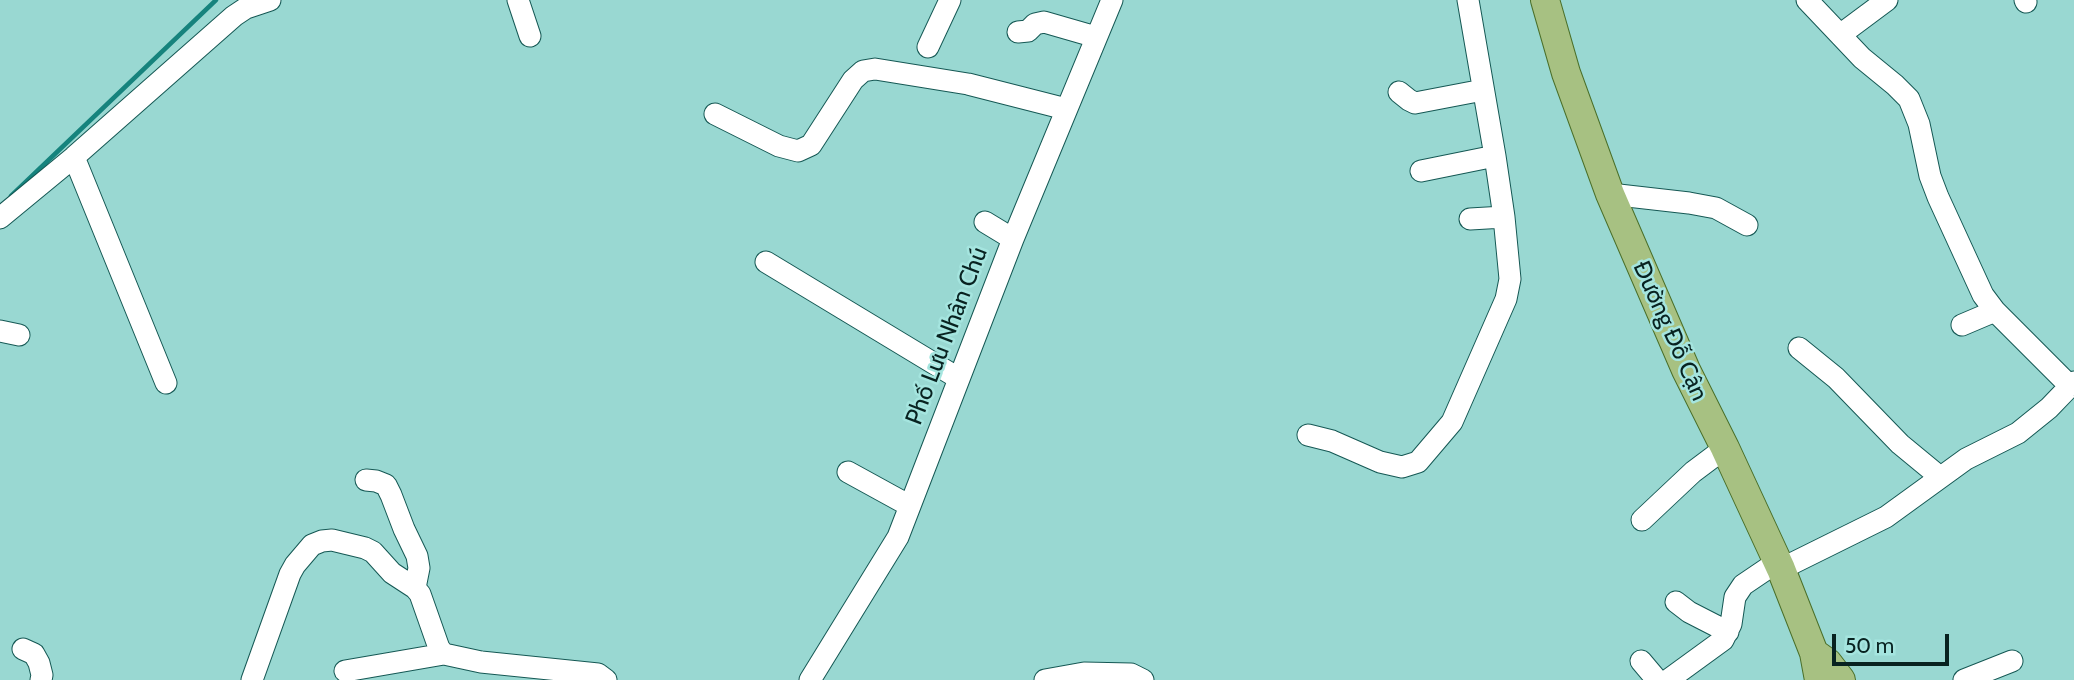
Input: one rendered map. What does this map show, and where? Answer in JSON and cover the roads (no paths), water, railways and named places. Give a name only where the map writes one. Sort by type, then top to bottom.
[{"type":"main road","name":"Đường Đỗ Cận","points":[[1545,0],[1566,73],[1610,194],[1686,370],[1779,565],[1817,667],[1828,663],[1841,680]]},
{"type":"street","points":[[0,218],[74,157],[234,16],[246,8],[270,0]]},
{"type":"street","points":[[518,0],[530,36]]},
{"type":"street","points":[[928,47],[950,0]]},
{"type":"street","name":"Phố Lưu Nhân Chú","points":[[810,680],[898,537],[1013,239],[1112,0]]},
{"type":"street","points":[[1308,435],[1332,441],[1380,463],[1402,467],[1418,462],[1452,422],[1506,299],[1510,279],[1504,217],[1468,0]]},
{"type":"street","points":[[1668,680],[1723,640],[1728,632],[1735,597],[1743,585],[1779,565],[1886,517],[1966,459],[2018,433],[2071,391],[1983,295],[1930,176],[1919,124],[1909,99],[1862,58],[1807,0]]},
{"type":"street","points":[[1840,35],[1887,0]]},
{"type":"street","points":[[1018,32],[1044,22],[1096,37]]},
{"type":"street","points":[[715,114],[779,146],[799,151],[811,145],[853,80],[863,71],[875,69],[968,84],[1066,109]]},
{"type":"street","points":[[1399,92],[1409,100],[1423,102],[1483,90]]},
{"type":"street","points":[[1421,171],[1495,156]]},
{"type":"street","points":[[74,157],[166,383]]},
{"type":"street","points":[[1610,194],[1716,208],[1746,225]]},
{"type":"street","points":[[1470,219],[1504,217]]},
{"type":"street","points":[[985,222],[1013,239]]},
{"type":"street","points":[[766,262],[958,378]]},
{"type":"street","points":[[1962,325],[1995,311]]},
{"type":"street","points":[[1799,348],[1836,378],[1900,444],[1940,478]]},
{"type":"street","points":[[1642,520],[1693,472],[1725,448]]},
{"type":"street","points":[[848,472],[909,506]]},
{"type":"street","points":[[366,480],[386,485],[391,495],[417,556],[419,568],[415,588]]},
{"type":"street","points":[[252,680],[295,565],[312,545],[332,540],[373,552],[392,573],[415,588],[420,594],[439,648],[444,654],[479,671],[598,674],[606,680]]},
{"type":"street","points":[[1676,602],[1689,612],[1728,632]]},
{"type":"street","points":[[23,649],[34,654],[39,663],[41,680]]},
{"type":"street","points":[[345,671],[444,654]]},
{"type":"street","points":[[1642,661],[1657,680]]},
{"type":"street","points":[[1964,680],[1990,675],[2012,661]]},
{"type":"street","points":[[1045,680],[1083,673],[1131,674],[1143,680]]},
{"type":"waterway","points":[[11,196],[216,0]]}]
